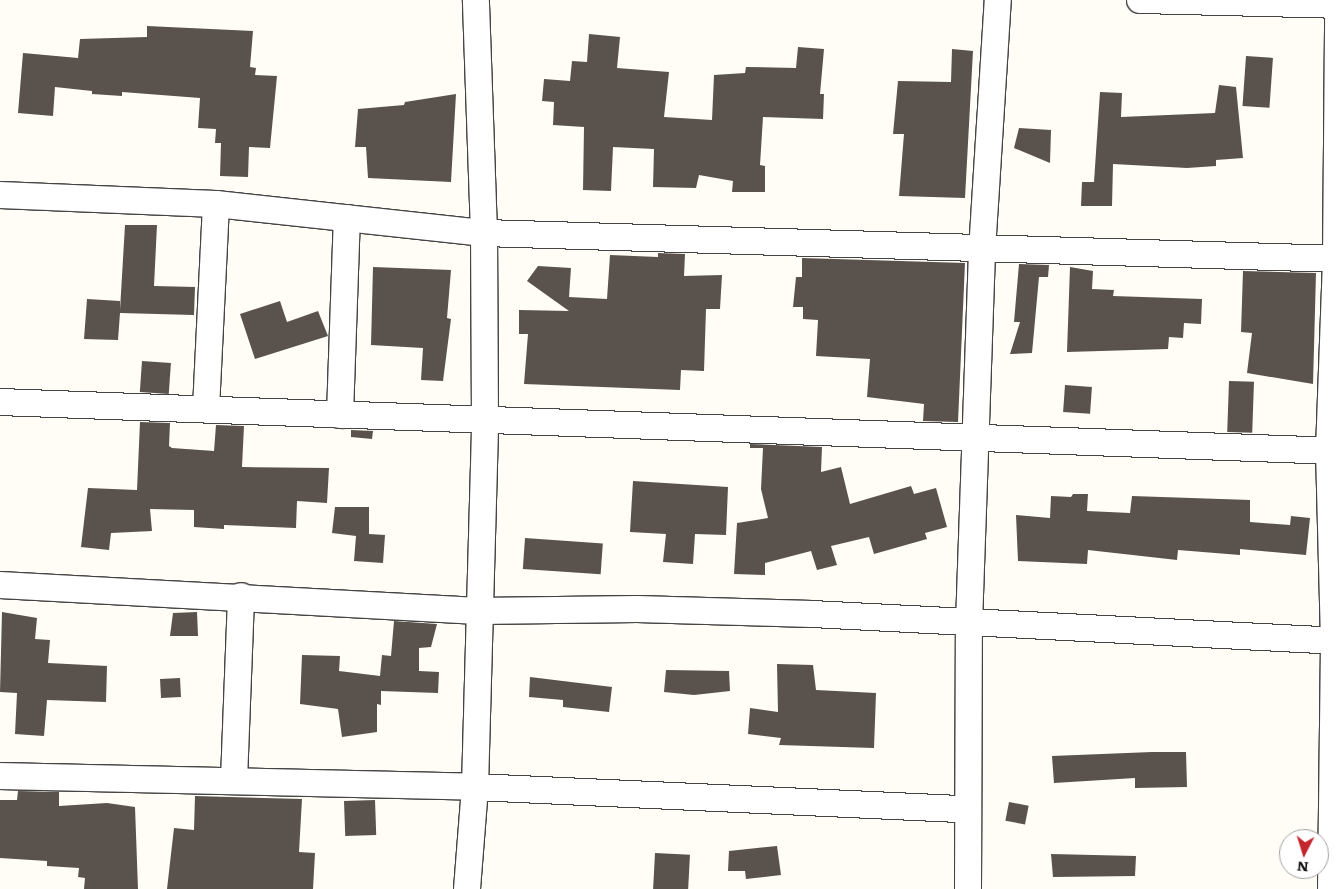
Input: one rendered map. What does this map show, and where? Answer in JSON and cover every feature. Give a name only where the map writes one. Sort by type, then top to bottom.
[{"type":"street","points":[[467,889],[475,787],[478,610],[485,421],[484,233],[476,0]]},
{"type":"street","points":[[968,889],[969,624],[977,438],[982,251],[998,0]]},
{"type":"street","points":[[1140,0],[1339,5],[1334,451],[1337,641],[1335,830],[1331,889]]},
{"type":"street","points":[[0,195],[216,204],[484,233],[982,251],[1337,259]]},
{"type":"street","points":[[206,409],[216,204]]},
{"type":"street","points":[[340,415],[347,218]]},
{"type":"street","points":[[0,402],[1334,451]]},
{"type":"street","points":[[0,585],[241,596],[478,610],[637,609],[812,614],[969,624],[1337,641]]},
{"type":"street","points":[[234,780],[241,596]]},
{"type":"street","points":[[0,776],[475,787],[968,809]]},
{"type":"building","points":[[147,26],[253,31],[250,67],[256,68],[255,75],[277,76],[270,148],[249,147],[248,177],[220,176],[221,143],[215,143],[216,129],[198,128],[200,98],[122,92],[122,96],[92,94],[92,91],[55,87],[53,116],[18,113],[23,53],[78,58],[80,39],[147,37]]},
{"type":"building","points":[[589,34],[620,37],[617,68],[669,72],[664,117],[712,120],[714,75],[745,73],[746,67],[796,68],[798,47],[824,49],[820,94],[824,94],[823,119],[763,117],[760,165],[765,166],[765,192],[732,192],[733,181],[699,175],[696,188],[653,187],[654,149],[613,147],[611,191],[583,190],[584,127],[553,125],[554,102],[542,101],[544,79],[570,81],[572,61],[587,62]]},
{"type":"building","points":[[952,49],[973,51],[965,198],[899,196],[904,134],[893,134],[898,81],[951,82]]},
{"type":"building","points":[[1246,56],[1273,58],[1269,108],[1243,106]]},
{"type":"building","points":[[1219,85],[1236,87],[1243,158],[1216,160],[1216,166],[1187,168],[1113,164],[1112,206],[1081,206],[1082,182],[1094,182],[1100,92],[1122,93],[1121,117],[1215,113]]},
{"type":"building","points":[[456,94],[451,182],[368,178],[366,147],[355,147],[358,109],[404,105],[405,102]]},
{"type":"building","points":[[1019,128],[1051,130],[1050,163],[1014,148]]},
{"type":"building","points":[[125,225],[157,225],[154,286],[195,287],[194,315],[120,313],[118,340],[84,339],[87,299],[120,301],[120,310]]},
{"type":"building","points":[[658,253],[685,254],[684,276],[722,275],[720,309],[706,309],[704,371],[681,370],[680,390],[524,384],[528,334],[519,334],[519,310],[569,311],[527,281],[538,266],[571,268],[569,297],[607,299],[610,255],[658,257]]},
{"type":"building","points":[[802,258],[965,263],[958,422],[923,421],[924,404],[867,397],[870,359],[816,356],[818,320],[803,319],[803,307],[793,307],[796,277],[802,277]]},
{"type":"building","points":[[1019,264],[1049,265],[1048,277],[1039,277],[1032,353],[1010,354],[1020,322],[1014,322]]},
{"type":"building","points":[[373,267],[451,270],[447,318],[451,319],[443,381],[421,380],[423,348],[371,345]]},
{"type":"building","points":[[1070,267],[1093,271],[1092,289],[1114,290],[1113,296],[1202,299],[1201,324],[1184,323],[1183,338],[1169,337],[1168,349],[1067,352]]},
{"type":"building","points":[[1243,271],[1316,273],[1313,384],[1247,373],[1252,333],[1241,332]]},
{"type":"building","points":[[280,301],[287,322],[318,311],[328,336],[255,359],[240,314]]},
{"type":"building","points":[[142,361],[171,363],[169,394],[140,392]]},
{"type":"building","points":[[1229,381],[1254,382],[1252,433],[1227,432]]},
{"type":"building","points":[[1065,385],[1092,387],[1090,414],[1063,412]]},
{"type":"building","points":[[140,422],[170,423],[169,446],[172,448],[214,451],[216,425],[244,426],[242,467],[329,468],[327,503],[297,501],[296,528],[224,525],[224,529],[194,527],[194,510],[150,509],[152,531],[111,533],[109,550],[81,547],[88,488],[137,490]]},
{"type":"building","points":[[351,430],[373,431],[372,439],[351,437]]},
{"type":"building","points":[[750,444],[822,447],[821,472],[841,467],[850,504],[911,486],[914,494],[936,488],[947,527],[925,533],[927,539],[874,554],[869,537],[831,546],[837,565],[817,570],[811,551],[765,563],[765,575],[734,574],[737,523],[768,518],[761,489],[763,448],[750,448]]},
{"type":"building","points":[[633,481],[728,487],[726,535],[695,534],[693,564],[663,562],[666,534],[630,532]]},
{"type":"building","points":[[1073,494],[1088,494],[1087,511],[1130,513],[1132,496],[1250,500],[1250,522],[1290,525],[1291,516],[1310,518],[1306,555],[1240,549],[1240,555],[1178,550],[1177,560],[1088,550],[1087,564],[1018,561],[1016,515],[1050,518],[1051,496],[1071,497]]},
{"type":"building","points":[[335,507],[369,507],[369,534],[385,535],[383,563],[354,561],[356,536],[332,533]]},
{"type":"building","points":[[525,538],[603,543],[601,574],[523,569]]},
{"type":"building","points":[[2,612],[37,618],[35,639],[50,640],[48,663],[107,666],[106,702],[47,700],[44,736],[15,734],[17,693],[0,692]]},
{"type":"building","points":[[197,612],[198,636],[170,636],[173,613]]},
{"type":"building","points":[[394,621],[437,624],[431,647],[419,648],[419,671],[439,672],[438,693],[381,691],[381,705],[377,704],[377,732],[342,737],[338,709],[300,704],[302,655],[340,656],[339,671],[380,676],[382,655],[391,656]]},
{"type":"building","points":[[777,664],[813,665],[816,690],[876,693],[874,748],[779,745],[781,738],[748,734],[750,708],[778,712]]},
{"type":"building","points":[[666,670],[729,671],[730,691],[694,695],[664,692]]},
{"type":"building","points":[[530,677],[612,687],[609,712],[563,707],[563,700],[529,697]]},
{"type":"building","points":[[180,678],[181,697],[161,698],[160,679]]},
{"type":"building","points":[[1186,752],[1187,787],[1135,788],[1135,778],[1054,783],[1052,756]]},
{"type":"building","points":[[18,791],[59,792],[59,806],[107,803],[135,807],[138,889],[84,889],[85,878],[78,877],[79,868],[47,866],[47,861],[0,858],[0,800],[17,800]]},
{"type":"building","points":[[195,796],[302,799],[299,852],[315,853],[313,889],[167,889],[174,828],[194,830]]},
{"type":"building","points":[[375,800],[376,835],[345,836],[344,801]]},
{"type":"building","points":[[1009,802],[1029,806],[1025,824],[1005,821]]},
{"type":"building","points":[[777,846],[781,875],[746,879],[745,871],[728,871],[729,851]]},
{"type":"building","points":[[655,853],[690,855],[688,889],[653,889]]},
{"type":"building","points":[[1051,854],[1136,856],[1135,876],[1053,877]]}]
